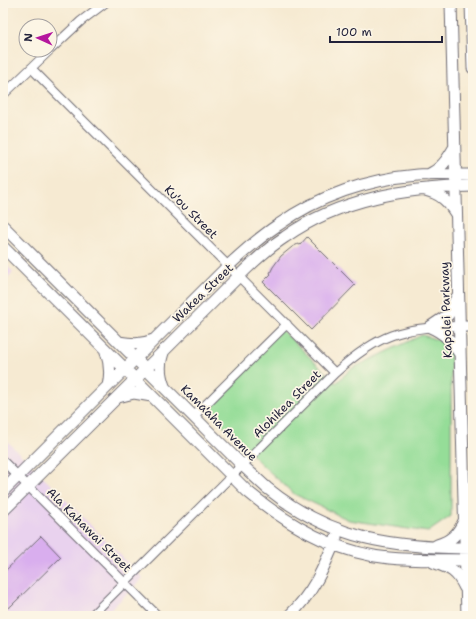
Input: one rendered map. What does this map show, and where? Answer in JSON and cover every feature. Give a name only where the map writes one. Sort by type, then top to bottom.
[{"type":"street","points":[[58,43],[105,3]]},
{"type":"street","name":"Kapolei Parkway","points":[[451,3],[464,520],[469,554],[466,592],[467,616]]},
{"type":"street","points":[[471,3],[473,68]]},
{"type":"street","points":[[3,95],[42,58]]},
{"type":"street","name":"Ku'ou Street","points":[[31,68],[335,373]]},
{"type":"street","points":[[427,175],[434,172],[444,164],[455,147]]},
{"type":"street","name":"Wakea Street","points":[[3,491],[228,266],[263,235],[294,214],[310,205],[344,191],[375,182],[427,175],[473,175]]},
{"type":"street","name":"Wakea Street","points":[[3,511],[239,276],[258,258],[286,236],[325,214],[375,196],[435,187],[473,186]]},
{"type":"street","points":[[422,189],[444,198],[456,215]]},
{"type":"street","name":"Kama'aha Avenue","points":[[3,226],[194,416],[242,466],[267,488],[294,507],[339,530],[360,537],[383,542],[431,547],[469,554]]},
{"type":"street","points":[[3,247],[247,492],[284,519],[300,529],[333,544],[383,558],[429,560],[469,554]]},
{"type":"street","points":[[458,294],[448,315],[430,327],[448,338],[460,354]]},
{"type":"street","points":[[194,416],[287,324]]},
{"type":"street","points":[[460,326],[473,326]]},
{"type":"street","name":"Alohikea Street","points":[[91,616],[335,373],[360,351],[382,339],[405,331],[430,327],[460,326]]},
{"type":"street","points":[[119,342],[136,344],[154,340]]},
{"type":"street","points":[[165,388],[161,378],[160,359],[166,348]]},
{"type":"street","points":[[105,349],[109,360],[110,369],[108,386]]},
{"type":"street","points":[[118,397],[134,393],[152,396]]},
{"type":"street","name":"Ala Kahawai Street","points":[[3,461],[158,616]]},
{"type":"street","points":[[431,547],[451,540],[459,531],[464,520]]},
{"type":"street","points":[[289,616],[304,601],[314,587],[339,530]]},
{"type":"street","points":[[429,560],[452,570],[461,580],[466,592]]},
{"type":"shaded area","points":[[3,262],[13,272],[3,282]]},
{"type":"shaded area","points":[[3,437],[143,578],[104,616],[3,616]]},
{"type":"green space","points":[[279,327],[336,383],[351,369],[422,335],[451,344],[451,516],[428,532],[349,520],[294,494],[260,463],[205,408]]},
{"type":"building","points":[[307,237],[355,285],[311,330],[263,282],[271,274],[270,273],[273,267],[281,256],[292,247],[298,244],[300,245]]},
{"type":"building","points":[[41,536],[61,557],[11,606],[3,610],[3,573]]}]
